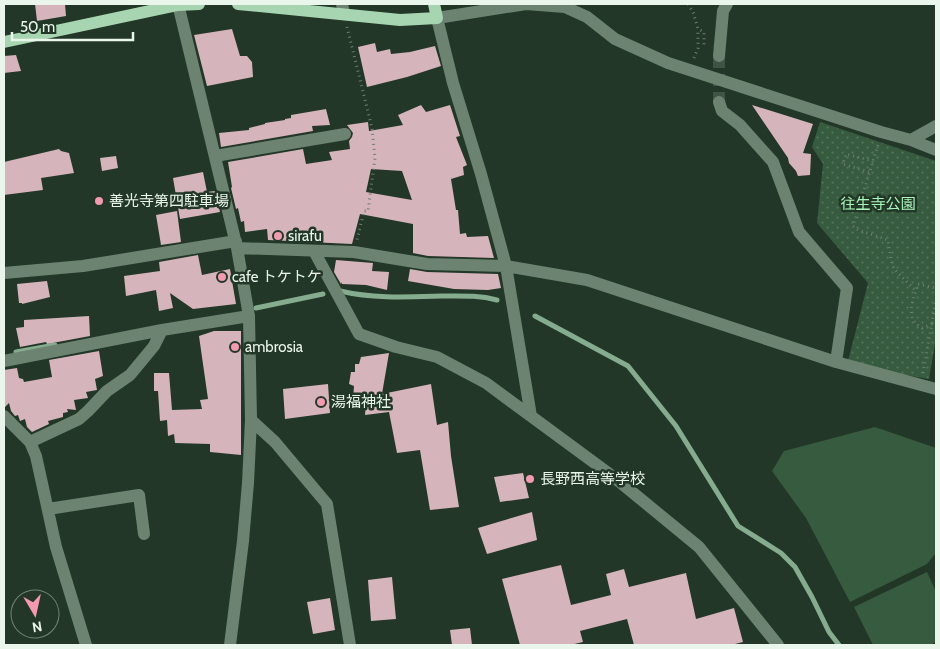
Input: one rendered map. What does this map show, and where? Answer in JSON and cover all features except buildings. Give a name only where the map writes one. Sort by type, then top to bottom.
[{"type":"main road","points":[[4,42],[178,4],[199,4]]},
{"type":"main road","points":[[238,4],[343,9],[400,20],[437,18],[434,4]]},
{"type":"street","points":[[178,4],[237,244],[249,316],[251,420],[248,483],[230,645]]},
{"type":"street","points":[[532,416],[506,266],[481,174],[453,83],[437,18],[526,4],[565,7],[587,16],[615,39],[668,63],[911,140],[936,150]]},
{"type":"street","points":[[718,56],[723,11],[727,4]]},
{"type":"street","points":[[719,102],[722,111],[740,125],[773,162],[798,232],[847,288],[836,362]]},
{"type":"street","points":[[911,140],[936,126]]},
{"type":"street","points":[[215,156],[345,134]]},
{"type":"street","points":[[4,273],[83,266],[237,244],[314,252],[354,252],[427,264],[506,266],[587,280],[836,362],[936,389]]},
{"type":"street","points":[[314,252],[359,334],[396,347],[437,357],[486,383],[532,416],[615,478],[699,547],[778,645]]},
{"type":"street","points":[[4,361],[162,330],[249,316]]},
{"type":"street","points":[[30,442],[79,419],[107,391],[130,375],[154,346],[162,330]]},
{"type":"street","points":[[4,416],[30,442],[36,456],[56,547],[86,645]]},
{"type":"street","points":[[251,420],[275,442],[327,504],[350,645]]},
{"type":"street","points":[[48,509],[139,495],[144,534]]},
{"type":"path","points":[[688,4],[693,12],[698,29],[698,48],[689,70]]},
{"type":"path","points":[[343,9],[372,128],[375,158],[368,211],[364,211],[354,252]]},
{"type":"path","points":[[698,29],[704,32]]},
{"type":"path","points":[[882,132],[853,226],[858,230],[888,240],[894,269],[916,292]]},
{"type":"path","points":[[869,172],[844,164],[846,154],[872,161]]},
{"type":"path","points":[[932,324],[922,328],[915,324],[911,316],[918,284],[936,288]]},
{"type":"path","points":[[920,385],[936,300]]},
{"type":"green space","name":"往生寺公園","points":[[820,122],[936,161],[936,338],[929,379],[847,365],[868,283],[817,223],[823,164],[812,147]]},
{"type":"green space","points":[[875,427],[936,448],[936,553],[927,564],[850,602],[806,518],[772,471],[784,451]]},
{"type":"green space","points":[[927,572],[936,592],[936,642],[930,645],[873,645],[854,607]]},
{"type":"waterway","points":[[340,291],[378,296],[469,296],[497,300]]},
{"type":"waterway","points":[[256,308],[323,294]]},
{"type":"waterway","points":[[535,316],[628,366],[676,426],[738,526],[781,553],[795,567],[829,632],[839,645]]},
{"type":"waterway","points":[[16,352],[55,345]]},
{"type":"tunnel","points":[[719,56],[719,102]]},
{"type":"place","name":"善光寺第四駐車場","points":[[99,201]]},
{"type":"place","name":"sirafu","points":[[278,236]]},
{"type":"place","name":"cafe トケトケ","points":[[222,277]]},
{"type":"place","name":"ambrosia","points":[[235,347]]},
{"type":"place","name":"湯福神社","points":[[321,402]]},
{"type":"place","name":"長野西高等学校","points":[[530,479]]}]
